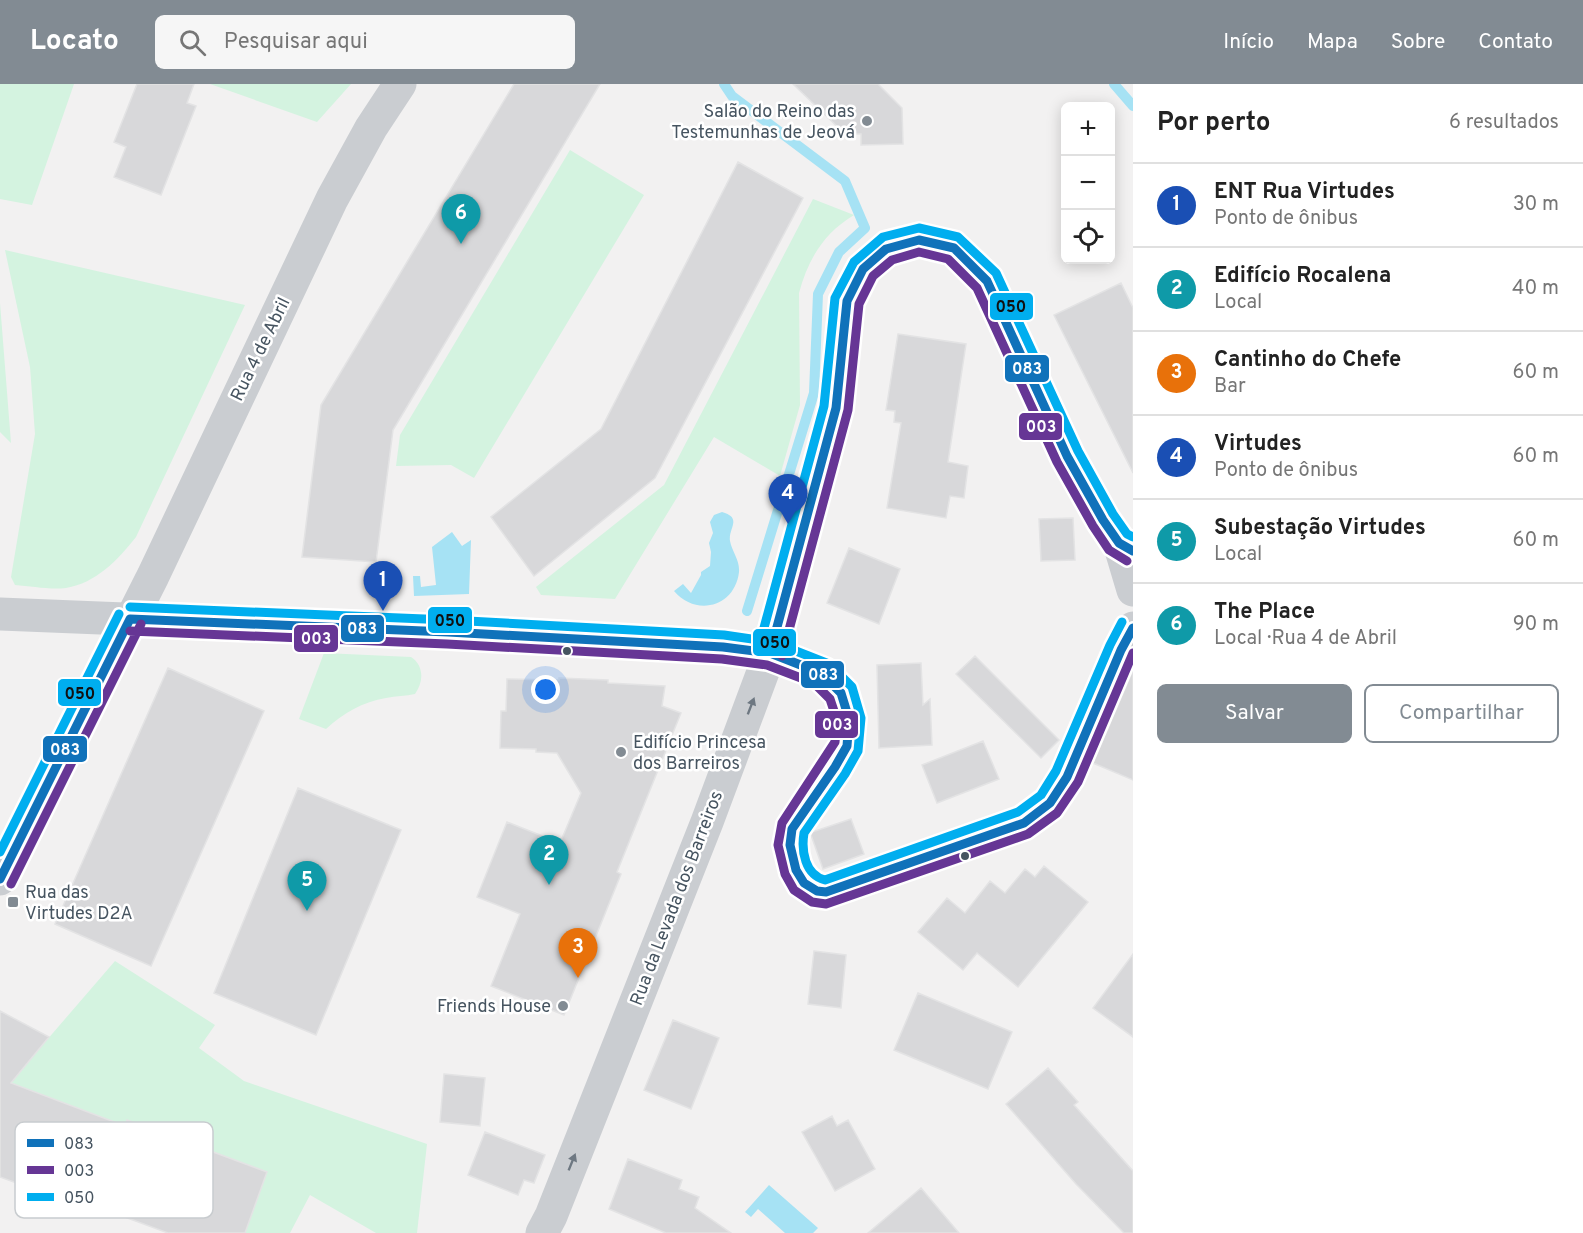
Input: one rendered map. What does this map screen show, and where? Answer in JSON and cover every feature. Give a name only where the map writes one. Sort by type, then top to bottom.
[{"type":"street","name":"Rua 4 de Abril","points":[[0,879],[130,619],[332,199],[371,128],[400,84]]},
{"type":"street","name":"Rua da Levada dos Barreiros","points":[[542,1233],[551,1216],[707,822],[770,653],[836,408],[847,301],[863,269],[886,249],[919,240],[954,248],[987,281],[1067,456],[1103,520],[1126,547],[1133,590]]},
{"type":"street","points":[[0,614],[448,632],[711,646],[770,653],[821,673],[841,693],[849,719],[847,746],[792,829],[790,845],[796,870],[808,887],[826,892],[839,890],[1024,823],[1050,803],[1067,777],[1121,650],[1133,628]]},
{"type":"green space","points":[[0,84],[74,84],[32,205],[0,199]]},
{"type":"green space","points":[[210,84],[351,84],[317,122]]},
{"type":"green space","points":[[570,150],[644,195],[474,478],[451,465],[396,466],[400,435]]},
{"type":"green space","points":[[813,199],[854,215],[834,230],[819,248],[807,269],[799,293],[800,405],[780,476],[714,437],[615,599],[541,595],[536,587],[664,485]]},
{"type":"green space","points":[[5,250],[245,305],[136,537],[122,554],[97,576],[66,588],[15,585],[11,577],[35,434],[30,367]]},
{"type":"green space","points":[[0,303],[11,443],[0,432]]},
{"type":"green space","points":[[324,653],[411,657],[420,669],[420,684],[415,694],[386,698],[361,705],[346,713],[326,729],[299,719]]},
{"type":"green space","points":[[115,961],[215,1025],[199,1048],[244,1081],[427,1144],[417,1233],[376,1233],[310,1195],[290,1233],[245,1233],[267,1172],[213,1152],[213,1122],[114,1122],[0,1079],[0,1060],[21,1070]]},
{"type":"water","points":[[722,512],[728,514],[733,520],[730,541],[739,568],[736,584],[722,600],[703,606],[693,604],[674,591],[683,584],[691,593],[701,572],[710,566],[709,543],[713,533],[710,522],[714,515]]},
{"type":"water","points":[[452,532],[462,546],[471,540],[469,594],[414,596],[413,576],[420,576],[421,587],[436,585],[432,547]]},
{"type":"water","points":[[769,1185],[818,1228],[813,1233],[785,1233],[758,1209],[751,1217],[745,1212]]},
{"type":"building","points":[[137,84],[194,84],[187,103],[196,106],[161,195],[114,177],[126,147],[114,142]]},
{"type":"building","points":[[514,84],[600,84],[393,430],[376,562],[302,557],[321,405]]},
{"type":"building","name":"Salão do Reino das Testemunhas de Jeová","points":[[793,84],[878,84],[902,108],[903,144],[861,145],[861,134],[845,134]]},
{"type":"building","points":[[738,162],[803,198],[655,478],[534,576],[491,517],[601,429]]},
{"type":"building","points":[[1121,283],[1133,308],[1133,473],[1054,315]]},
{"type":"building","points":[[898,334],[966,344],[948,462],[968,466],[964,498],[950,496],[946,518],[887,508],[901,423],[894,422],[895,411],[886,410]]},
{"type":"building","points":[[1073,518],[1075,560],[1041,561],[1039,519]]},
{"type":"building","points":[[849,548],[900,569],[879,624],[827,603]]},
{"type":"building","points":[[975,656],[1059,740],[1041,758],[956,674]]},
{"type":"building","points":[[921,663],[923,705],[930,699],[932,745],[879,748],[877,665]]},
{"type":"building","points":[[168,668],[264,711],[151,966],[55,924]]},
{"type":"building","points":[[1133,670],[1133,780],[1093,763]]},
{"type":"building","points":[[559,678],[665,686],[662,706],[681,713],[617,872],[621,874],[564,1015],[491,986],[520,914],[477,897],[507,822],[560,843],[581,793],[557,753],[536,752],[536,749],[500,748],[501,711],[506,711],[507,679],[559,680]]},
{"type":"building","points":[[983,741],[999,779],[937,803],[922,765]]},
{"type":"building","points":[[298,788],[401,830],[316,1035],[214,993]]},
{"type":"building","points":[[851,819],[864,854],[823,869],[811,835],[812,832]]},
{"type":"building","points":[[1044,866],[1088,902],[1018,987],[977,953],[963,970],[918,932],[947,898],[965,913],[990,881],[1005,893],[1025,869],[1035,877]]},
{"type":"building","points":[[814,951],[846,955],[841,1008],[808,1004]]},
{"type":"building","points":[[1133,954],[1133,1037],[1093,1008]]},
{"type":"building","points":[[918,993],[1012,1032],[988,1089],[894,1050]]},
{"type":"building","points":[[0,1011],[49,1037],[11,1083],[114,1122],[15,1122],[15,1182],[0,1177]]},
{"type":"building","points":[[673,1020],[719,1038],[691,1109],[644,1090]]},
{"type":"building","points":[[1048,1068],[1078,1102],[1074,1105],[1133,1171],[1133,1233],[1124,1233],[1076,1184],[1006,1104]]},
{"type":"building","points":[[444,1074],[485,1078],[480,1126],[440,1122]]},
{"type":"building","points":[[832,1116],[837,1126],[848,1120],[875,1169],[835,1191],[802,1132]]},
{"type":"building","points":[[485,1132],[545,1155],[534,1183],[524,1180],[518,1195],[468,1175]]},
{"type":"building","points":[[213,1152],[267,1172],[245,1233],[168,1233],[127,1218],[213,1218]]},
{"type":"building","points":[[628,1159],[682,1180],[679,1189],[699,1197],[695,1208],[731,1233],[666,1233],[609,1209]]},
{"type":"building","points":[[921,1188],[959,1233],[868,1233]]},
{"type":"waterway","points":[[724,84],[732,96],[845,181],[865,228],[839,252],[818,294],[814,393],[747,611]]},
{"type":"waterway","points":[[1114,84],[1133,106]]},
{"type":"transit line","name":"050","points":[[758,650],[824,406],[835,298],[854,262],[883,237],[919,228],[958,237],[996,273],[1078,451],[1113,514],[1127,534],[1133,537]]},
{"type":"transit line","name":"083","points":[[770,653],[836,408],[847,301],[863,269],[886,249],[919,240],[954,248],[987,281],[1067,456],[1103,520],[1119,543],[1133,551]]},
{"type":"transit line","name":"003","points":[[782,656],[848,410],[859,304],[873,276],[892,260],[919,252],[948,259],[977,288],[1057,462],[1109,550],[1127,561]]},
{"type":"transit line","name":"050","points":[[130,607],[449,620],[724,635],[773,642],[829,664],[852,687],[861,718],[858,751],[804,833],[803,847],[809,868],[825,880],[1018,812],[1041,795],[1056,771],[1122,622]]},
{"type":"transit line","name":"050","points":[[0,852],[119,614]]},
{"type":"transit line","name":"083","points":[[130,619],[448,632],[723,647],[770,653],[821,673],[841,693],[849,719],[847,746],[792,829],[790,845],[796,870],[804,883],[817,891],[826,892],[1024,823],[1050,803],[1067,777],[1121,650],[1133,628]]},
{"type":"transit line","name":"083","points":[[0,879],[130,619]]},
{"type":"transit line","name":"003","points":[[11,884],[141,624]]},
{"type":"transit line","name":"003","points":[[130,631],[447,644],[722,659],[767,665],[814,683],[830,699],[837,720],[835,742],[782,823],[778,845],[785,874],[794,890],[812,902],[826,904],[1028,834],[1057,813],[1078,782],[1133,653]]},
{"type":"place","name":"Salão do Reino das Testemunhas de Jeová","points":[[867,121]]},
{"type":"place","name":"The Place","points":[[461,244]]},
{"type":"place","name":"Virtudes","points":[[788,524]]},
{"type":"place","name":"ENT Rua Virtudes","points":[[383,611]]},
{"type":"place","name":"Edifício Princesa dos Barreiros","points":[[621,752]]},
{"type":"place","name":"Edifício Rocalena","points":[[549,885]]},
{"type":"place","name":"Rua das Virtudes D2A","points":[[13,902]]},
{"type":"place","name":"Subestação Virtudes","points":[[307,911]]},
{"type":"place","name":"Cantinho do Chefe","points":[[578,978]]},
{"type":"place","name":"Friends House","points":[[563,1006]]}]
